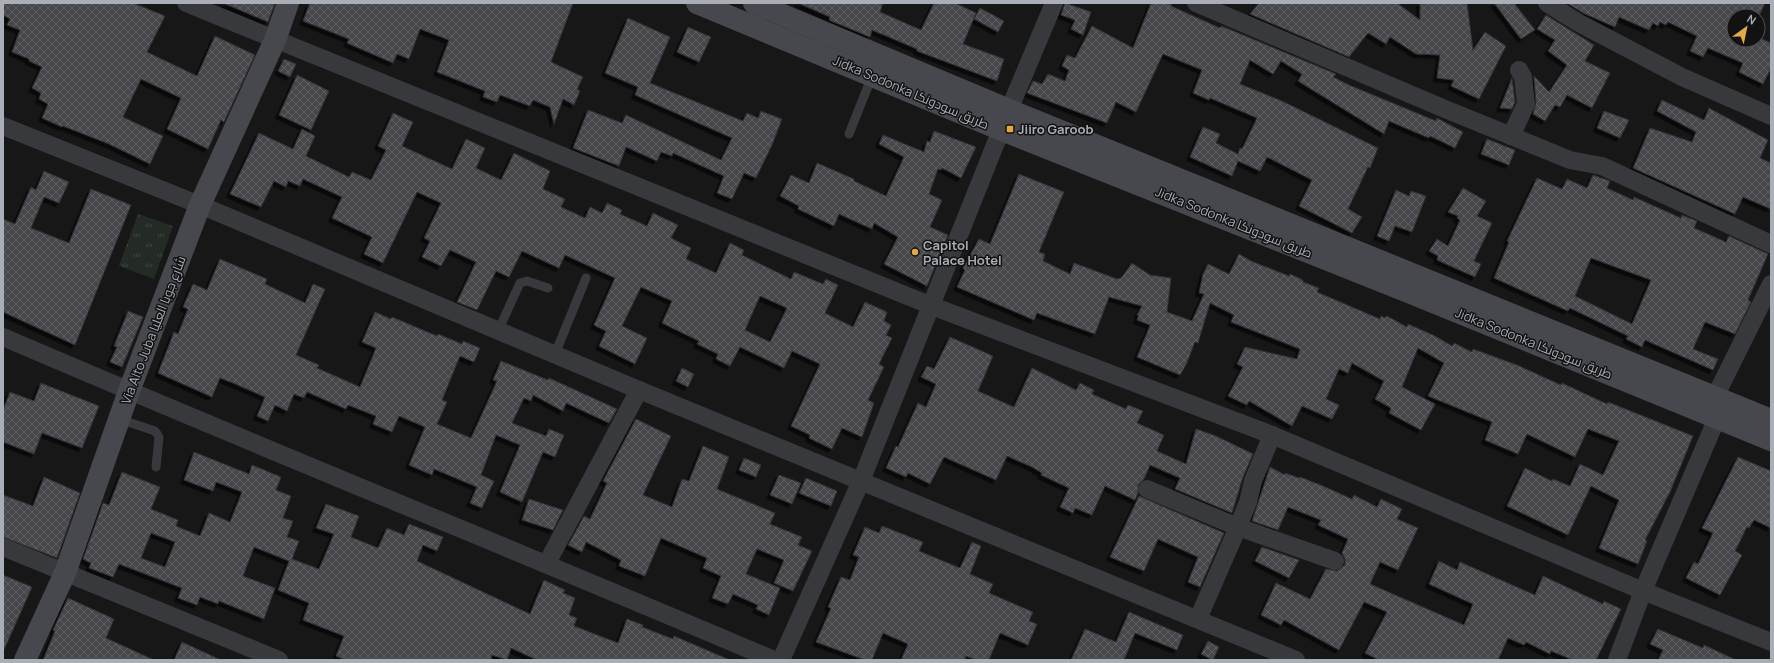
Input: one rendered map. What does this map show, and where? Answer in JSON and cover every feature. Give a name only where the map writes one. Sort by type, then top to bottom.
[{"type":"main road","name":"Via Alto Juba شارع جوبا العليا","points":[[25,660],[65,573],[129,391],[200,205],[275,40],[288,3]]},
{"type":"main road","name":"Jidka Sodonka طريق سودونكا","points":[[696,3],[872,76],[1005,120]]},
{"type":"main road","name":"Jidka Sodonka طريق سودونكا","points":[[754,3],[1005,120],[1414,285],[1715,397],[1771,420]]},
{"type":"main road","name":"Jidka Sodonka طريق سودونكا","points":[[1414,285],[1717,418],[1771,440]]},
{"type":"street","points":[[186,3],[932,306],[1272,435],[1643,591],[1771,642]]},
{"type":"street","points":[[781,660],[861,480],[932,306],[1005,120],[1054,3]]},
{"type":"street","points":[[1196,3],[1232,10],[1511,136],[1570,160],[1602,166],[1771,244]]},
{"type":"street","points":[[1547,3],[1579,22],[1682,77],[1771,116]]},
{"type":"street","points":[[1511,136],[1526,104],[1523,77],[1520,70]]},
{"type":"street","points":[[3,126],[200,205],[639,390],[1296,660]]},
{"type":"street","points":[[1617,660],[1643,591],[1717,418],[1715,397],[1771,284]]},
{"type":"street","points":[[3,337],[129,391],[547,563],[774,660]]},
{"type":"street","points":[[547,563],[639,390]]},
{"type":"street","points":[[1198,619],[1238,527],[1253,481],[1272,435]]},
{"type":"street","points":[[1147,489],[1238,527],[1335,561]]},
{"type":"street","points":[[3,547],[279,660]]},
{"type":"lane","points":[[849,134],[872,76]]},
{"type":"lane","points":[[555,354],[586,278]]},
{"type":"lane","points":[[498,331],[520,283],[527,281],[548,288]]},
{"type":"lane","points":[[119,419],[155,431],[159,437],[156,467]]},
{"type":"green space","points":[[138,214],[173,226],[154,279],[119,266]]},
{"type":"building","points":[[3,3],[133,3],[165,16],[147,52],[197,76],[215,36],[255,55],[224,122],[221,120],[208,149],[167,129],[181,98],[141,79],[123,117],[163,136],[150,164],[109,144],[42,118],[48,104],[39,99],[41,93],[32,88],[42,67],[29,61],[29,59],[12,52],[20,30],[7,25],[10,19],[3,15]]},
{"type":"building","points":[[223,3],[275,3],[268,22]]},
{"type":"building","points":[[310,3],[573,3],[551,62],[583,77],[577,89],[580,91],[574,105],[563,99],[554,124],[550,107],[533,100],[530,106],[500,95],[497,102],[483,97],[485,91],[437,72],[449,40],[420,29],[409,59],[397,54],[393,63],[347,43],[349,39],[303,21]]},
{"type":"building","points":[[798,3],[883,3],[880,12],[921,30],[934,3],[955,3],[976,13],[963,44],[1004,59],[997,81],[917,51],[917,49],[872,30],[870,37],[829,20],[830,17]]},
{"type":"building","points":[[1065,3],[1091,12],[1083,35],[1071,29],[1075,20],[1061,15]]},
{"type":"building","points":[[1151,3],[1171,3],[1171,6],[1220,28],[1221,26],[1336,74],[1333,77],[1349,85],[1436,121],[1437,118],[1463,132],[1455,148],[1430,136],[1429,138],[1389,121],[1384,134],[1298,81],[1302,74],[1281,61],[1273,74],[1250,60],[1240,84],[1282,101],[1378,148],[1370,168],[1368,167],[1348,209],[1362,217],[1352,233],[1299,206],[1312,180],[1267,157],[1260,171],[1238,161],[1232,176],[1190,157],[1203,127],[1220,134],[1216,143],[1238,154],[1240,148],[1242,149],[1257,118],[1210,98],[1209,100],[1193,93],[1202,70],[1163,54],[1136,112],[1116,102],[1107,123],[1027,93],[1033,81],[1042,84],[1048,74],[1065,81],[1069,70],[1062,66],[1067,55],[1075,58],[1092,26],[1133,48]]},
{"type":"building","points":[[1259,3],[1397,3],[1420,20],[1420,3],[1467,3],[1473,50],[1485,32],[1506,46],[1479,99],[1451,86],[1454,80],[1437,78],[1440,55],[1416,54],[1390,37],[1386,44],[1368,33],[1349,57],[1250,14]]},
{"type":"building","points":[[1494,3],[1514,3],[1535,30],[1521,39]]},
{"type":"building","points":[[1567,3],[1765,3],[1763,8],[1726,8],[1726,48],[1766,48],[1766,41],[1771,43],[1771,68],[1763,84],[1739,72],[1743,63],[1708,48],[1703,57],[1690,51],[1697,36],[1668,22],[1666,25],[1660,22],[1658,26],[1653,23],[1649,30],[1619,17],[1615,27],[1583,13]]},
{"type":"building","points":[[980,8],[1004,21],[998,32],[974,19]]},
{"type":"building","points":[[1546,15],[1594,45],[1585,61],[1610,73],[1592,108],[1567,95],[1560,107],[1555,105],[1545,121],[1533,114],[1536,103],[1534,76],[1549,92],[1567,65],[1548,51],[1555,40],[1537,29]]},
{"type":"building","points":[[628,18],[670,37],[650,83],[743,121],[747,113],[758,118],[761,111],[782,119],[772,145],[756,178],[744,173],[732,199],[717,193],[724,176],[673,153],[672,156],[661,152],[657,161],[626,147],[619,166],[573,148],[588,110],[622,123],[626,115],[721,160],[732,138],[635,95],[638,87],[605,73]]},
{"type":"building","points":[[688,27],[711,37],[699,62],[677,52]]},
{"type":"building","points":[[284,59],[296,64],[290,77],[278,71]]},
{"type":"building","points":[[297,75],[329,91],[311,130],[279,115]]},
{"type":"building","points":[[1512,78],[1515,102],[1512,109],[1500,108]]},
{"type":"building","points":[[1662,100],[1704,120],[1709,108],[1768,140],[1760,158],[1771,163],[1771,209],[1743,197],[1735,214],[1633,168],[1650,128],[1692,142],[1696,132],[1657,111]]},
{"type":"building","points":[[1604,111],[1629,120],[1620,138],[1597,128]]},
{"type":"building","points":[[393,113],[413,122],[402,146],[452,169],[466,139],[485,148],[476,168],[501,180],[514,153],[550,171],[543,189],[565,199],[561,207],[585,218],[590,207],[602,213],[607,203],[622,210],[620,214],[647,226],[653,213],[678,225],[671,238],[691,248],[686,259],[716,273],[730,243],[744,250],[742,255],[791,279],[794,272],[823,284],[826,279],[838,285],[825,313],[853,327],[865,302],[887,312],[884,321],[891,325],[886,335],[892,338],[879,364],[884,367],[868,400],[874,403],[862,437],[842,428],[832,449],[809,438],[810,435],[791,426],[820,364],[792,351],[784,368],[740,347],[730,366],[716,359],[718,354],[697,344],[699,341],[662,323],[672,301],[641,287],[622,326],[647,338],[635,364],[599,346],[606,331],[594,325],[615,278],[565,255],[559,268],[522,251],[509,277],[496,271],[477,310],[457,302],[476,262],[450,250],[441,266],[422,257],[430,241],[424,238],[441,203],[417,192],[383,263],[364,254],[372,237],[332,218],[342,197],[303,179],[300,186],[288,181],[286,187],[274,181],[261,207],[230,194],[259,133],[293,149],[302,129],[315,136],[306,156],[349,177],[352,172],[371,180],[386,150],[378,146]],"holes":[[[760,296],[787,308],[770,342],[745,330]]]},
{"type":"building","points":[[934,131],[976,147],[961,178],[942,168],[941,170],[938,169],[929,194],[942,200],[930,227],[948,235],[927,286],[884,264],[898,237],[874,223],[872,229],[839,214],[834,226],[798,209],[799,206],[780,196],[791,175],[809,183],[817,163],[854,179],[854,181],[886,196],[904,157],[879,144],[883,135],[924,152],[927,141],[930,142]]},
{"type":"building","points":[[1487,139],[1515,150],[1509,165],[1481,154]]},
{"type":"building","points":[[44,171],[69,182],[59,203],[44,197],[31,228],[69,243],[91,189],[131,205],[75,345],[3,312],[3,219],[15,224],[31,187],[36,190]]},
{"type":"building","points":[[1019,174],[1064,192],[1039,252],[1045,254],[1043,261],[1070,274],[1074,263],[1117,279],[1121,278],[1132,263],[1150,275],[1171,278],[1167,312],[1192,321],[1204,294],[1199,293],[1203,274],[1208,264],[1229,274],[1239,254],[1251,261],[1289,276],[1290,274],[1303,280],[1303,282],[1319,288],[1317,292],[1380,319],[1381,316],[1385,318],[1387,316],[1407,327],[1408,324],[1435,336],[1452,346],[1454,343],[1472,352],[1473,349],[1517,365],[1561,385],[1562,383],[1607,404],[1608,402],[1693,436],[1670,492],[1645,540],[1647,541],[1638,564],[1599,548],[1619,500],[1591,486],[1568,535],[1507,506],[1525,468],[1552,481],[1553,479],[1570,486],[1580,464],[1603,475],[1619,441],[1588,429],[1575,457],[1527,434],[1518,454],[1485,440],[1492,422],[1428,396],[1444,363],[1418,348],[1402,387],[1435,404],[1421,430],[1389,413],[1391,408],[1375,399],[1384,381],[1352,363],[1348,373],[1339,369],[1326,399],[1339,405],[1332,419],[1302,406],[1292,426],[1249,401],[1247,405],[1228,396],[1243,367],[1237,364],[1245,347],[1297,359],[1300,349],[1231,322],[1234,315],[1210,303],[1198,343],[1195,342],[1186,365],[1180,375],[1137,357],[1150,325],[1137,320],[1139,315],[1137,315],[1142,306],[1109,297],[1095,334],[1037,313],[1034,320],[957,287],[965,270],[963,268],[979,239],[990,244]]},
{"type":"building","points":[[1593,175],[1610,181],[1607,188],[1633,200],[1634,197],[1681,218],[1682,215],[1697,221],[1694,228],[1726,242],[1729,236],[1768,254],[1748,300],[1751,302],[1735,334],[1705,322],[1693,349],[1718,359],[1713,370],[1645,340],[1642,347],[1626,339],[1628,336],[1570,308],[1568,311],[1494,278],[1509,242],[1507,241],[1537,178],[1562,189],[1567,179],[1587,188]],"holes":[[[1591,258],[1651,280],[1632,324],[1575,296]]]},
{"type":"building","points":[[1463,188],[1486,201],[1477,216],[1492,223],[1474,261],[1481,264],[1475,277],[1437,260],[1438,256],[1429,251],[1437,239],[1448,246],[1460,220],[1457,218],[1458,216],[1448,212]]},
{"type":"building","points":[[1396,190],[1409,196],[1411,191],[1426,196],[1412,232],[1395,226],[1389,241],[1377,236]]},
{"type":"building","points":[[220,259],[267,279],[265,284],[305,303],[313,284],[325,289],[296,355],[319,365],[317,368],[360,387],[376,348],[362,342],[375,312],[391,319],[392,317],[437,336],[438,334],[462,344],[463,341],[480,348],[474,362],[460,356],[442,400],[447,402],[437,424],[471,438],[497,381],[493,380],[501,361],[548,380],[549,378],[617,409],[609,423],[566,403],[563,411],[533,395],[531,401],[524,398],[512,423],[546,436],[549,429],[564,435],[555,457],[543,452],[522,502],[500,492],[520,445],[496,435],[481,475],[494,481],[482,508],[470,503],[477,487],[434,469],[432,475],[409,465],[425,427],[399,416],[392,432],[373,424],[376,416],[348,405],[346,409],[307,392],[304,398],[294,394],[287,411],[275,405],[268,421],[257,416],[265,397],[233,383],[220,378],[212,397],[158,373],[174,332],[178,334],[188,309],[183,307],[193,284],[207,290]]},
{"type":"building","points":[[128,311],[143,317],[122,367],[110,362],[117,347],[114,346]]},
{"type":"building","points":[[950,337],[993,356],[978,391],[1014,407],[1032,368],[1076,390],[1080,383],[1094,390],[1092,394],[1126,409],[1128,405],[1143,411],[1137,423],[1164,435],[1157,451],[1186,464],[1196,429],[1216,436],[1253,454],[1243,477],[1232,513],[1175,489],[1180,478],[1150,465],[1144,479],[1138,485],[1138,493],[1135,500],[1105,486],[1092,515],[1075,508],[1073,513],[1060,507],[1069,488],[1041,475],[1042,473],[1032,467],[1007,456],[996,480],[944,457],[930,484],[908,473],[906,477],[886,468],[896,446],[898,447],[918,403],[926,407],[936,384],[921,377],[927,366],[934,369]]},
{"type":"building","points":[[682,368],[694,374],[688,387],[676,381]]},
{"type":"building","points":[[41,383],[99,406],[82,448],[42,433],[34,454],[3,442],[3,410],[10,392],[34,401]]},
{"type":"building","points":[[636,419],[671,436],[643,495],[672,507],[682,479],[689,481],[703,446],[729,457],[717,489],[775,513],[770,524],[802,537],[798,545],[812,551],[793,591],[774,583],[784,560],[757,549],[746,574],[780,588],[769,615],[756,609],[758,605],[733,594],[728,604],[712,598],[721,576],[703,568],[707,558],[661,538],[645,576],[619,566],[621,560],[586,542],[582,552],[568,545],[584,516],[590,519],[607,483],[603,481]]},
{"type":"building","points":[[194,452],[249,474],[252,465],[281,477],[276,490],[291,496],[283,518],[293,521],[287,537],[299,541],[292,559],[319,569],[334,534],[316,528],[326,504],[359,516],[351,537],[378,548],[387,528],[404,535],[409,524],[443,537],[437,551],[423,545],[417,561],[530,614],[544,580],[565,590],[563,593],[575,598],[569,615],[577,618],[574,626],[618,643],[627,619],[643,625],[642,627],[673,639],[674,636],[730,660],[537,660],[511,648],[507,660],[492,655],[491,660],[345,660],[336,656],[344,636],[303,620],[309,603],[278,590],[289,561],[254,547],[243,576],[275,588],[264,619],[219,601],[218,604],[200,597],[197,605],[178,598],[182,588],[119,564],[113,577],[89,568],[91,563],[83,559],[103,503],[109,505],[122,472],[160,487],[151,509],[178,520],[176,526],[200,536],[209,513],[230,522],[242,492],[216,482],[213,491],[184,480]],"holes":[[[151,533],[175,542],[165,567],[141,558]]]},
{"type":"building","points":[[1738,457],[1771,471],[1771,528],[1754,520],[1749,528],[1747,527],[1735,551],[1742,555],[1720,595],[1686,578],[1694,562],[1698,564],[1713,533],[1702,528]]},
{"type":"building","points":[[744,458],[761,465],[756,477],[739,470]]},
{"type":"building","points":[[1270,467],[1285,475],[1285,473],[1299,478],[1300,477],[1352,499],[1354,495],[1377,507],[1381,499],[1402,509],[1397,519],[1418,528],[1398,570],[1380,562],[1370,584],[1464,625],[1473,604],[1429,584],[1439,561],[1457,570],[1460,562],[1535,595],[1543,576],[1603,604],[1604,601],[1621,609],[1596,660],[1573,660],[1551,651],[1550,654],[1526,642],[1524,645],[1508,638],[1498,660],[1379,660],[1365,653],[1387,612],[1364,602],[1339,650],[1284,620],[1281,625],[1261,615],[1276,583],[1310,599],[1326,569],[1337,571],[1345,565],[1345,559],[1342,553],[1348,539],[1318,525],[1321,520],[1288,507],[1278,530],[1252,521]]},
{"type":"building","points":[[779,475],[801,483],[792,504],[770,495]]},
{"type":"building","points":[[44,477],[80,493],[57,558],[3,537],[3,495],[33,506]]},
{"type":"building","points":[[806,478],[837,491],[831,506],[799,493]]},
{"type":"building","points":[[1139,496],[1224,533],[1200,587],[1188,582],[1198,557],[1158,539],[1144,571],[1110,557]]},
{"type":"building","points":[[529,499],[563,510],[553,530],[522,520]]},
{"type":"building","points":[[882,526],[923,542],[919,551],[960,568],[972,542],[981,546],[970,574],[993,584],[989,593],[1033,612],[1029,621],[1037,624],[1028,645],[1000,633],[989,660],[976,660],[966,656],[965,660],[901,660],[908,644],[883,633],[872,660],[865,660],[816,642],[831,608],[828,607],[841,577],[850,580],[859,557],[853,555],[865,527],[879,533]]},
{"type":"building","points":[[1262,547],[1299,560],[1289,578],[1255,561]]},
{"type":"building","points":[[3,575],[32,587],[3,652]]},
{"type":"building","points":[[68,598],[114,619],[106,638],[154,660],[43,660],[55,631],[53,630]]},
{"type":"building","points":[[1129,612],[1183,635],[1177,650],[1135,633],[1124,660],[1071,660],[1085,629],[1116,642]]},
{"type":"building","points":[[1658,629],[1703,648],[1704,645],[1736,660],[1658,660],[1663,650],[1650,644]]},
{"type":"building","points":[[1208,641],[1219,647],[1213,660],[1201,654]]},
{"type":"building","points":[[182,642],[221,660],[174,660]]},
{"type":"place","name":"Jiiro Garoob","points":[[1010,129]]},
{"type":"place","name":"Capitol Palace Hotel","points":[[915,252]]}]
